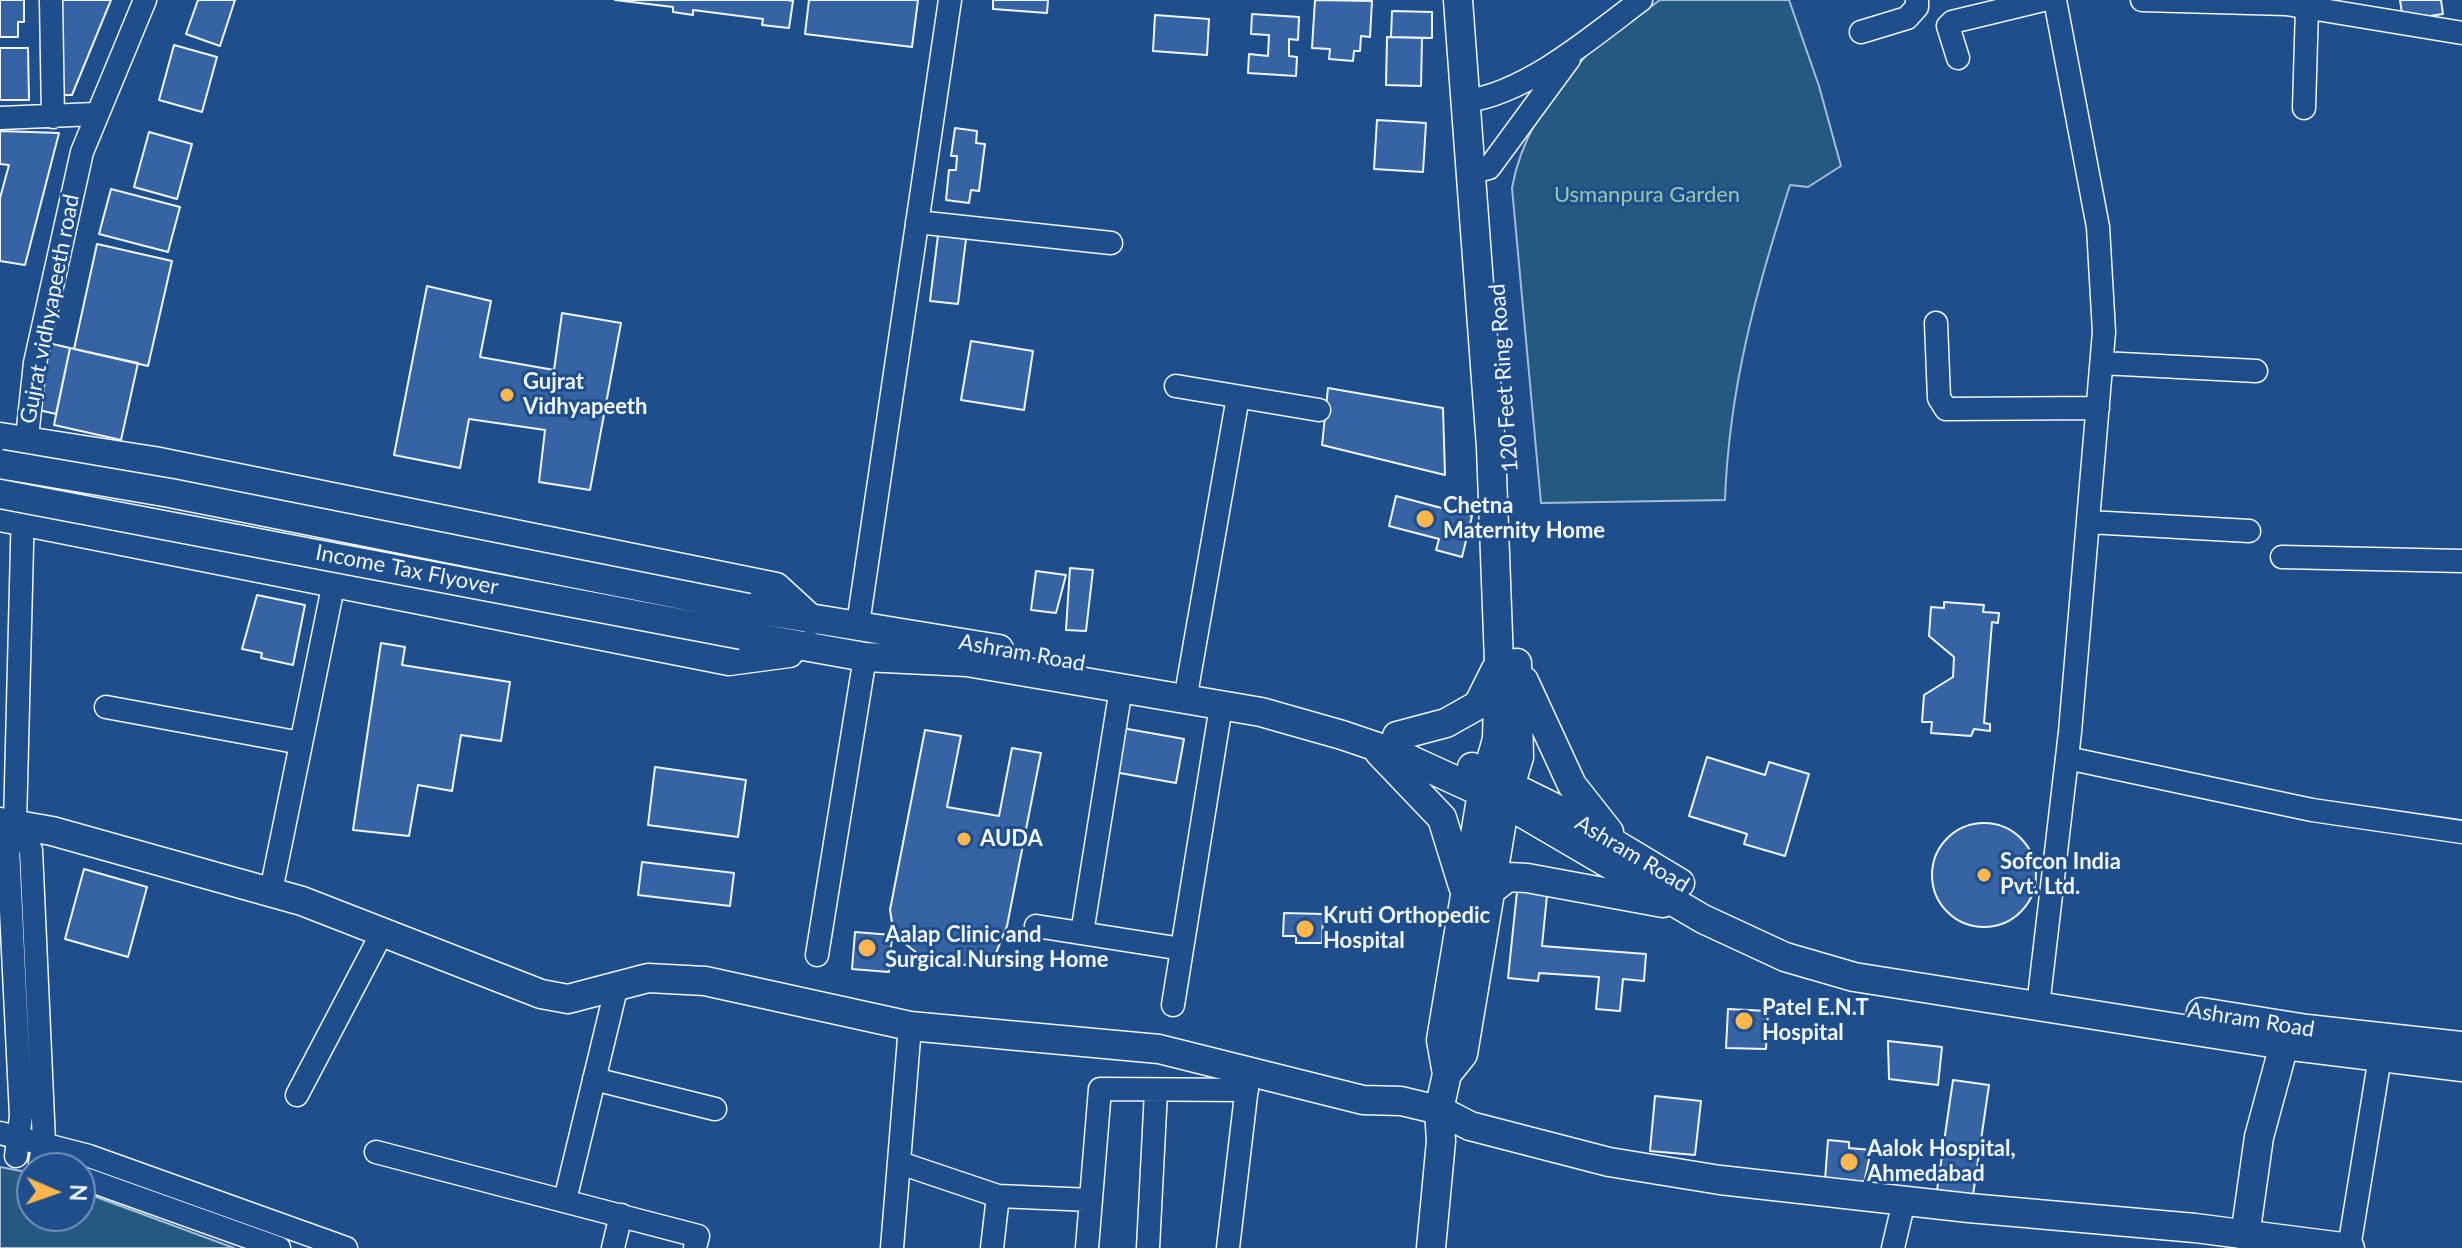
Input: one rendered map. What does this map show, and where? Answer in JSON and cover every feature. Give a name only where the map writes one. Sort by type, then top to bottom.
[{"type":"main road","name":"120 Feet Ring Road","points":[[1458,0],[1475,100]]},
{"type":"main road","name":"120 Feet Ring Road","points":[[1431,1248],[1430,1231],[1441,1141],[1439,1110],[1447,1074],[1463,1054],[1478,893],[1497,788],[1519,757],[1508,664],[1510,446],[1480,170],[1475,100],[1477,0]]},
{"type":"main road","points":[[13,439],[154,461],[776,587],[812,620]]},
{"type":"main road","name":"Income Tax Flyover","points":[[0,464],[170,493],[432,548],[745,622],[814,649]]},
{"type":"main road","name":"Income Tax Flyover","points":[[0,494],[745,622],[812,620]]},
{"type":"main road","points":[[11,519],[729,661],[814,649]]},
{"type":"main road","name":"Ashram Road","points":[[812,620],[858,624],[1265,696],[1385,740],[1497,788],[1619,846],[1712,902],[1792,939],[1859,958],[2284,1045],[2462,1067]]},
{"type":"main road","name":"Ashram Road","points":[[814,649],[865,657],[967,662],[1261,712],[1385,740]]},
{"type":"main road","points":[[1619,846],[1572,785],[1508,664],[1478,705],[1446,723],[1385,740],[1442,818],[1478,893],[1508,877],[1527,878],[1684,906]]},
{"type":"main road","name":"Ashram Road","points":[[1497,788],[1703,919],[1785,957],[1854,977],[2462,1046]]},
{"type":"main road","points":[[8,823],[271,891],[383,931],[541,994],[568,999],[648,978],[705,981],[910,1026],[1159,1049],[1248,1081],[1363,1100],[1401,1101],[1439,1110],[1470,1126],[1609,1162],[1720,1180],[1904,1201],[2195,1228],[2244,1242],[2350,1248]]},
{"type":"main road","points":[[2244,1242],[2259,1137],[2284,1045]]},
{"type":"street","points":[[51,0],[53,117]]},
{"type":"street","name":"Gujrat vidhyapeeth road","points":[[9,1145],[8,823],[13,439],[35,363],[82,152],[95,114],[145,0]]},
{"type":"street","points":[[858,624],[950,0]]},
{"type":"street","points":[[1475,100],[1520,82],[1580,46],[1641,0]]},
{"type":"street","points":[[1861,32],[1907,18],[1917,7],[1917,0]]},
{"type":"street","points":[[1958,58],[1948,26],[1952,22],[2043,0]]},
{"type":"street","points":[[2040,996],[2067,758],[2104,332],[2098,227],[2055,0]]},
{"type":"street","points":[[2142,0],[2292,4],[2462,33]]},
{"type":"street","points":[[2292,4],[2304,108]]},
{"type":"street","points":[[1480,170],[1580,46]]},
{"type":"street","points":[[0,118],[95,114]]},
{"type":"street","points":[[917,222],[1111,243]]},
{"type":"street","points":[[1936,323],[1939,398],[1946,409],[2098,408]]},
{"type":"street","points":[[2102,363],[2256,371]]},
{"type":"street","points":[[1176,386],[1319,410]]},
{"type":"street","points":[[1188,683],[1238,397]]},
{"type":"street","points":[[2089,522],[2249,531]]},
{"type":"street","points":[[2282,557],[2462,561]]},
{"type":"street","points":[[271,891],[334,582]]},
{"type":"street","points":[[817,955],[865,657]]},
{"type":"street","points":[[1082,933],[1121,688]]},
{"type":"street","points":[[1173,1005],[1221,706]]},
{"type":"street","points":[[106,707],[301,743]]},
{"type":"street","points":[[2067,758],[2312,810],[2462,832]]},
{"type":"street","points":[[8,823],[31,850],[47,1152]]},
{"type":"street","points":[[1036,926],[1182,949]]},
{"type":"street","points":[[297,1095],[383,931]]},
{"type":"street","points":[[565,1200],[617,985]]},
{"type":"street","points":[[892,1248],[910,1026]]},
{"type":"street","points":[[2350,1248],[2380,1057]]},
{"type":"street","points":[[594,1079],[715,1109]]},
{"type":"street","points":[[1087,1248],[1100,1089],[1156,1091],[1248,1081],[1228,1248]]},
{"type":"street","points":[[1148,1248],[1156,1091]]},
{"type":"street","points":[[9,1145],[29,1152]]},
{"type":"street","points":[[376,1152],[698,1236],[695,1248]]},
{"type":"street","points":[[900,1163],[998,1196],[1091,1200]]},
{"type":"street","points":[[96,1173],[346,1248]]},
{"type":"street","points":[[96,1183],[279,1248]]},
{"type":"street","points":[[992,1248],[998,1196]]},
{"type":"street","points":[[1893,1248],[1904,1201]]},
{"type":"street","points":[[613,1248],[621,1215]]},
{"type":"green space","name":"Usmanpura Garden","points":[[1660,0],[1789,0],[1819,86],[1841,166],[1808,187],[1790,185],[1746,340],[1732,418],[1725,500],[1541,503],[1512,188],[1516,169],[1539,116],[1573,70],[1603,40]]},
{"type":"green space","points":[[0,1167],[16,1170],[16,1232],[96,1232],[96,1197],[234,1248],[0,1248]]},
{"type":"building","points":[[0,0],[24,0],[24,22],[18,22],[18,37],[0,37]]},
{"type":"building","points":[[61,0],[111,0],[72,95],[61,95]]},
{"type":"building","points":[[198,0],[235,0],[220,46],[186,34]]},
{"type":"building","points":[[615,0],[793,1],[789,28],[762,25],[763,19],[693,10],[693,15],[673,12],[673,7]]},
{"type":"building","points":[[809,0],[918,0],[912,47],[805,34]]},
{"type":"building","points":[[993,0],[1048,0],[1047,13],[993,9]]},
{"type":"building","points":[[1315,0],[1372,1],[1370,37],[1361,36],[1360,51],[1354,51],[1353,61],[1329,59],[1330,49],[1312,48]]},
{"type":"building","points":[[2400,0],[2441,0],[2443,14],[2403,20]]},
{"type":"building","points":[[1392,11],[1432,12],[1432,38],[1391,37]]},
{"type":"building","points":[[1252,14],[1299,17],[1298,40],[1289,39],[1289,56],[1297,57],[1296,76],[1248,73],[1249,54],[1268,56],[1269,35],[1251,34]]},
{"type":"building","points":[[1155,15],[1209,19],[1207,55],[1153,51]]},
{"type":"building","points":[[1387,37],[1422,38],[1421,86],[1386,85]]},
{"type":"building","points":[[174,45],[217,57],[202,112],[159,100]]},
{"type":"building","points":[[0,48],[28,48],[29,100],[0,100]]},
{"type":"building","points":[[1377,120],[1426,123],[1423,172],[1374,169]]},
{"type":"building","points":[[955,128],[977,131],[976,143],[985,144],[979,191],[971,190],[969,203],[946,200],[949,170],[956,170],[957,156],[951,156]]},
{"type":"building","points":[[0,131],[59,133],[25,265],[0,261],[0,198],[9,165],[0,164]]},
{"type":"building","points":[[149,132],[192,144],[177,199],[134,187]]},
{"type":"building","points":[[111,189],[180,207],[168,252],[99,234]]},
{"type":"building","points":[[938,235],[966,239],[958,304],[930,301]]},
{"type":"building","points":[[97,244],[172,261],[148,366],[74,349]]},
{"type":"building","name":"Gujrat Vidhyapeeth","points":[[427,286],[491,301],[480,357],[554,370],[562,313],[621,323],[590,490],[539,482],[545,430],[469,419],[460,468],[394,455]]},
{"type":"building","points":[[971,341],[1033,351],[1024,410],[961,400]]},
{"type":"building","points":[[44,342],[70,348],[56,414],[30,408]]},
{"type":"building","points":[[70,348],[138,363],[121,440],[54,425]]},
{"type":"building","points":[[1328,388],[1443,408],[1445,475],[1322,445]]},
{"type":"building","points":[[1396,496],[1472,516],[1462,557],[1436,550],[1439,539],[1389,526]]},
{"type":"building","points":[[1070,568],[1093,570],[1086,631],[1066,630]]},
{"type":"building","points":[[1036,571],[1066,575],[1056,613],[1031,610]]},
{"type":"building","points":[[257,595],[305,605],[293,665],[261,658],[262,653],[242,649]]},
{"type":"building","points":[[1944,602],[1984,605],[1983,612],[1999,613],[1998,623],[1992,622],[1984,723],[1990,724],[1990,731],[1974,729],[1971,736],[1931,733],[1932,722],[1922,722],[1924,695],[1953,677],[1954,657],[1929,636],[1931,607],[1944,608]]},
{"type":"building","points":[[381,643],[405,647],[402,665],[510,682],[501,741],[461,735],[452,791],[418,785],[409,836],[353,830]]},
{"type":"building","points":[[1122,728],[1184,739],[1176,783],[1114,772]]},
{"type":"building","name":"AUDA","points":[[925,730],[961,736],[947,807],[999,816],[1012,748],[1041,753],[1007,926],[996,953],[971,964],[946,967],[922,957],[894,935],[890,910]]},
{"type":"building","points":[[1707,757],[1765,775],[1769,762],[1809,774],[1785,856],[1744,844],[1747,834],[1689,816]]},
{"type":"building","points":[[655,767],[746,780],[738,837],[648,825]]},
{"type":"building","name":"Sofcon India Pvt. Ltd.","points":[[1984,823],[2004,827],[2021,838],[2032,855],[2036,875],[2032,895],[2021,912],[2004,923],[1984,927],[1964,923],[1947,912],[1936,895],[1932,875],[1936,855],[1947,838],[1964,827]]},
{"type":"building","points":[[642,862],[734,873],[730,906],[638,895]]},
{"type":"building","points":[[84,869],[147,887],[128,957],[65,939]]},
{"type":"building","points":[[1518,882],[1548,885],[1542,946],[1646,954],[1644,981],[1623,979],[1620,1011],[1596,1009],[1599,977],[1539,973],[1538,981],[1508,978]]},
{"type":"building","points":[[1284,913],[1323,914],[1322,943],[1296,943],[1296,936],[1283,936]]},
{"type":"building","points":[[855,932],[892,935],[889,972],[852,969]]},
{"type":"building","points":[[1728,1009],[1768,1011],[1766,1049],[1726,1048]]},
{"type":"building","points":[[1888,1041],[1942,1047],[1938,1085],[1889,1079]]},
{"type":"building","points":[[1953,1080],[1989,1085],[1973,1195],[1937,1190]]},
{"type":"building","points":[[1655,1096],[1701,1101],[1695,1155],[1650,1151]]},
{"type":"building","points":[[1828,1140],[1849,1142],[1849,1148],[1871,1150],[1864,1183],[1825,1180]]},
{"type":"place","name":"Gujrat Vidhyapeeth","points":[[507,395]]},
{"type":"place","name":"Chetna Maternity Home","points":[[1425,519]]},
{"type":"place","name":"AUDA","points":[[964,839]]},
{"type":"place","name":"Sofcon India Pvt. Ltd.","points":[[1984,875]]},
{"type":"place","name":"Kruti Orthopedic Hospital","points":[[1305,929]]},
{"type":"place","name":"Aalap Clinic and Surgical Nursing Home","points":[[867,948]]},
{"type":"place","name":"Patel E.N.T Hospital","points":[[1744,1021]]},
{"type":"place","name":"Aalok Hospital, Ahmedabad","points":[[1849,1162]]}]
